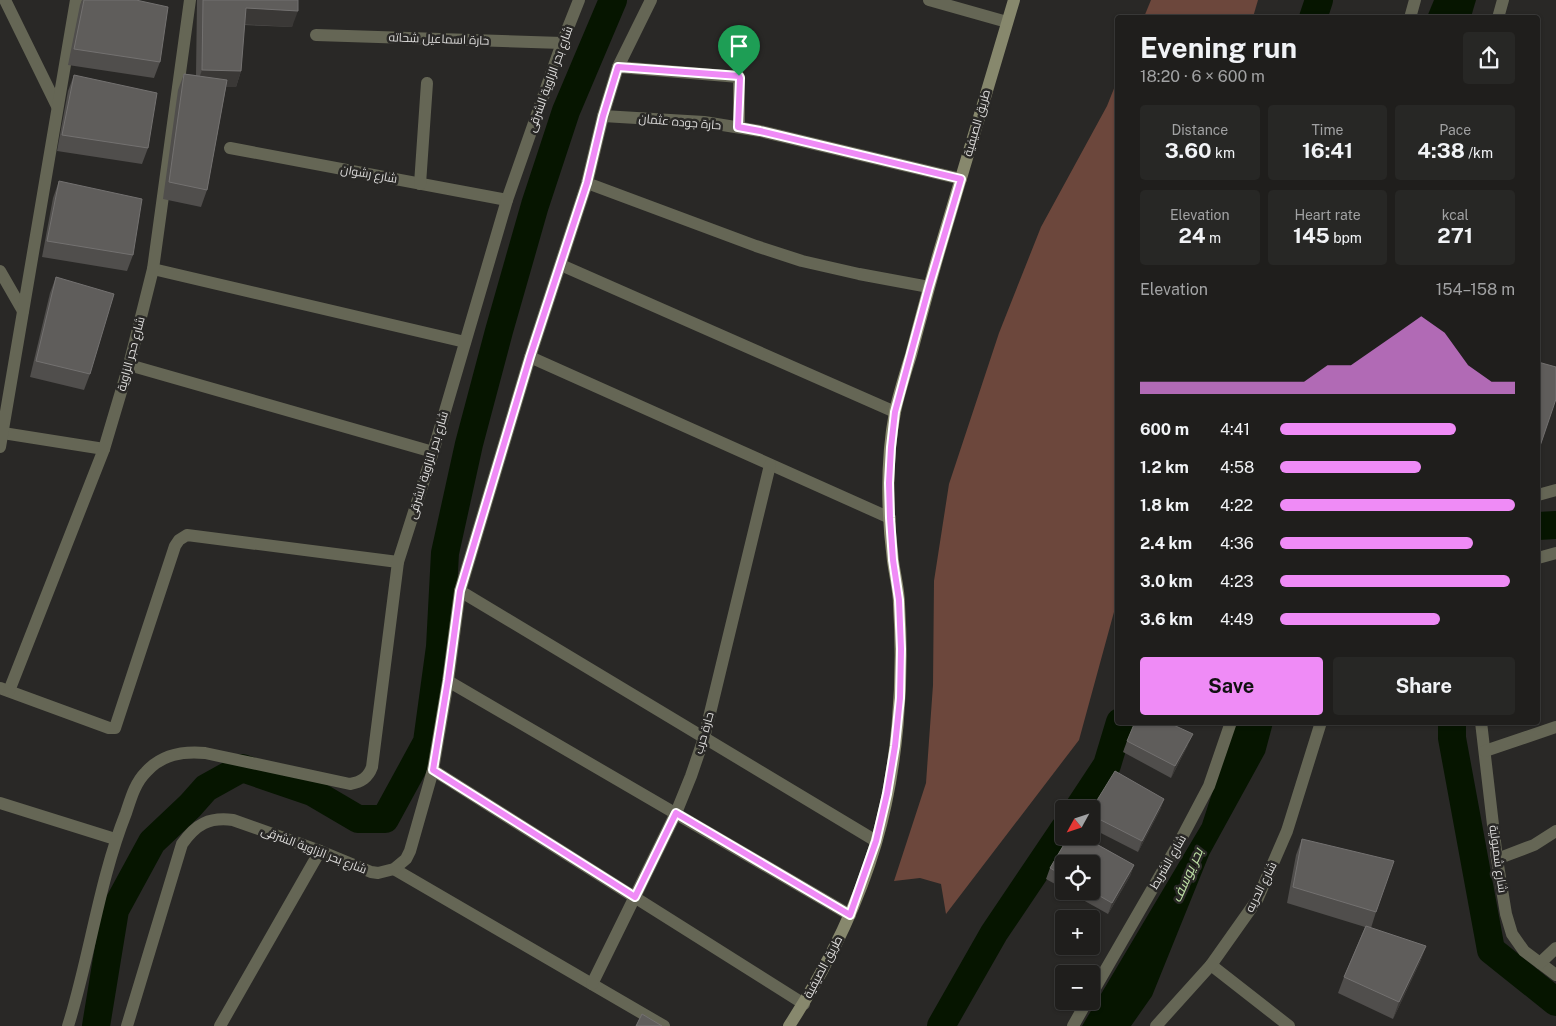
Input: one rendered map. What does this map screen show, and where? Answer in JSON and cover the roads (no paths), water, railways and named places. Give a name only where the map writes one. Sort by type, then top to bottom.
[{"type":"street","points":[[5,0],[57,106]]},
{"type":"street","points":[[0,447],[76,0]]},
{"type":"street","name":"شارع حجر الزاوية","points":[[4,689],[104,449],[129,365],[153,269],[190,0]]},
{"type":"street","name":"شارع بحر الزاوية الشرقى","points":[[68,1026],[115,839],[136,784],[158,761],[173,754],[189,752],[350,784],[364,780],[369,774],[372,767],[398,562],[433,452],[507,200],[579,0]]},
{"type":"street","points":[[394,869],[401,865],[410,851],[433,770],[460,591],[530,357],[587,183],[603,116],[618,67],[651,0]]},
{"type":"street","points":[[929,0],[1007,22]]},
{"type":"street","name":"طريق الصيفية","points":[[789,1026],[829,960],[850,915],[876,841],[887,794],[900,698],[899,600],[893,560],[889,483],[895,412],[929,287],[1014,0]]},
{"type":"street","points":[[1411,15],[1414,0]]},
{"type":"street","points":[[1499,15],[1503,0]]},
{"type":"street","name":"حارة اسماعيل شحاته","points":[[316,35],[562,43]]},
{"type":"street","points":[[618,67],[740,77],[738,127]]},
{"type":"street","points":[[420,184],[427,83]]},
{"type":"street","name":"حارة جوده عثمان","points":[[603,116],[704,122],[738,127],[961,179]]},
{"type":"street","name":"شارع رشوان","points":[[230,148],[507,200]]},
{"type":"street","points":[[587,183],[756,246],[802,261],[929,287]]},
{"type":"street","points":[[561,264],[895,412]]},
{"type":"street","points":[[153,269],[465,342]]},
{"type":"street","points":[[0,271],[23,311]]},
{"type":"street","points":[[530,357],[890,518]]},
{"type":"street","points":[[129,365],[433,452]]},
{"type":"street","points":[[1,433],[104,449]]},
{"type":"street","name":"حارة حرب","points":[[592,984],[676,813],[691,776],[704,738],[770,465]]},
{"type":"street","points":[[1540,494],[1556,490]]},
{"type":"street","points":[[4,689],[109,728],[115,728],[175,546],[179,540],[187,535],[398,562]]},
{"type":"street","points":[[1540,557],[1556,553]]},
{"type":"street","points":[[460,591],[876,841]]},
{"type":"street","points":[[448,680],[850,915]]},
{"type":"street","name":"شارع الشريط","points":[[1100,979],[1180,841],[1208,786],[1230,725]]},
{"type":"street","name":"شارع الحريه","points":[[1156,1026],[1211,966],[1257,900],[1287,831],[1320,725]]},
{"type":"street","name":"شارع شمبولية","points":[[1482,725],[1497,860],[1506,914],[1512,934],[1524,950],[1556,975]]},
{"type":"street","points":[[1485,751],[1556,727]]},
{"type":"street","points":[[433,770],[804,1004]]},
{"type":"street","points":[[0,803],[115,839]]},
{"type":"street","name":"شارع بحر الزاوية الشرقى","points":[[127,1026],[182,844],[198,826],[221,818],[233,820],[320,851],[371,872],[378,873],[394,869]]},
{"type":"street","points":[[1497,860],[1534,845],[1556,831]]},
{"type":"street","points":[[220,1026],[320,851]]},
{"type":"street","points":[[394,869],[664,1026]]},
{"type":"street","points":[[1540,963],[1556,948]]},
{"type":"street","points":[[1211,966],[1289,1026]]},
{"type":"street","points":[[1073,1026],[1083,1010]]},
{"type":"water","points":[[1434,0],[1476,0],[1472,15],[1428,15]]},
{"type":"water","name":"بحر يوسف","points":[[1234,725],[1272,725],[1265,753],[1209,855],[1152,996],[1131,1026],[1082,1026],[1092,1010],[1100,1010],[1100,996],[1202,824]]},
{"type":"waterway","points":[[96,1026],[115,910],[152,842],[206,788],[242,768],[312,792],[358,819],[385,819],[427,742],[440,647],[445,553],[469,444],[535,205],[566,111],[613,0]]},
{"type":"waterway","points":[[1314,15],[1319,0]]},
{"type":"waterway","points":[[1540,526],[1556,525]]},
{"type":"waterway","points":[[1084,800],[1107,765],[1119,725]]},
{"type":"waterway","points":[[1452,725],[1452,738],[1491,950],[1556,1002]]},
{"type":"waterway","points":[[941,1026],[994,933],[1055,842]]}]
